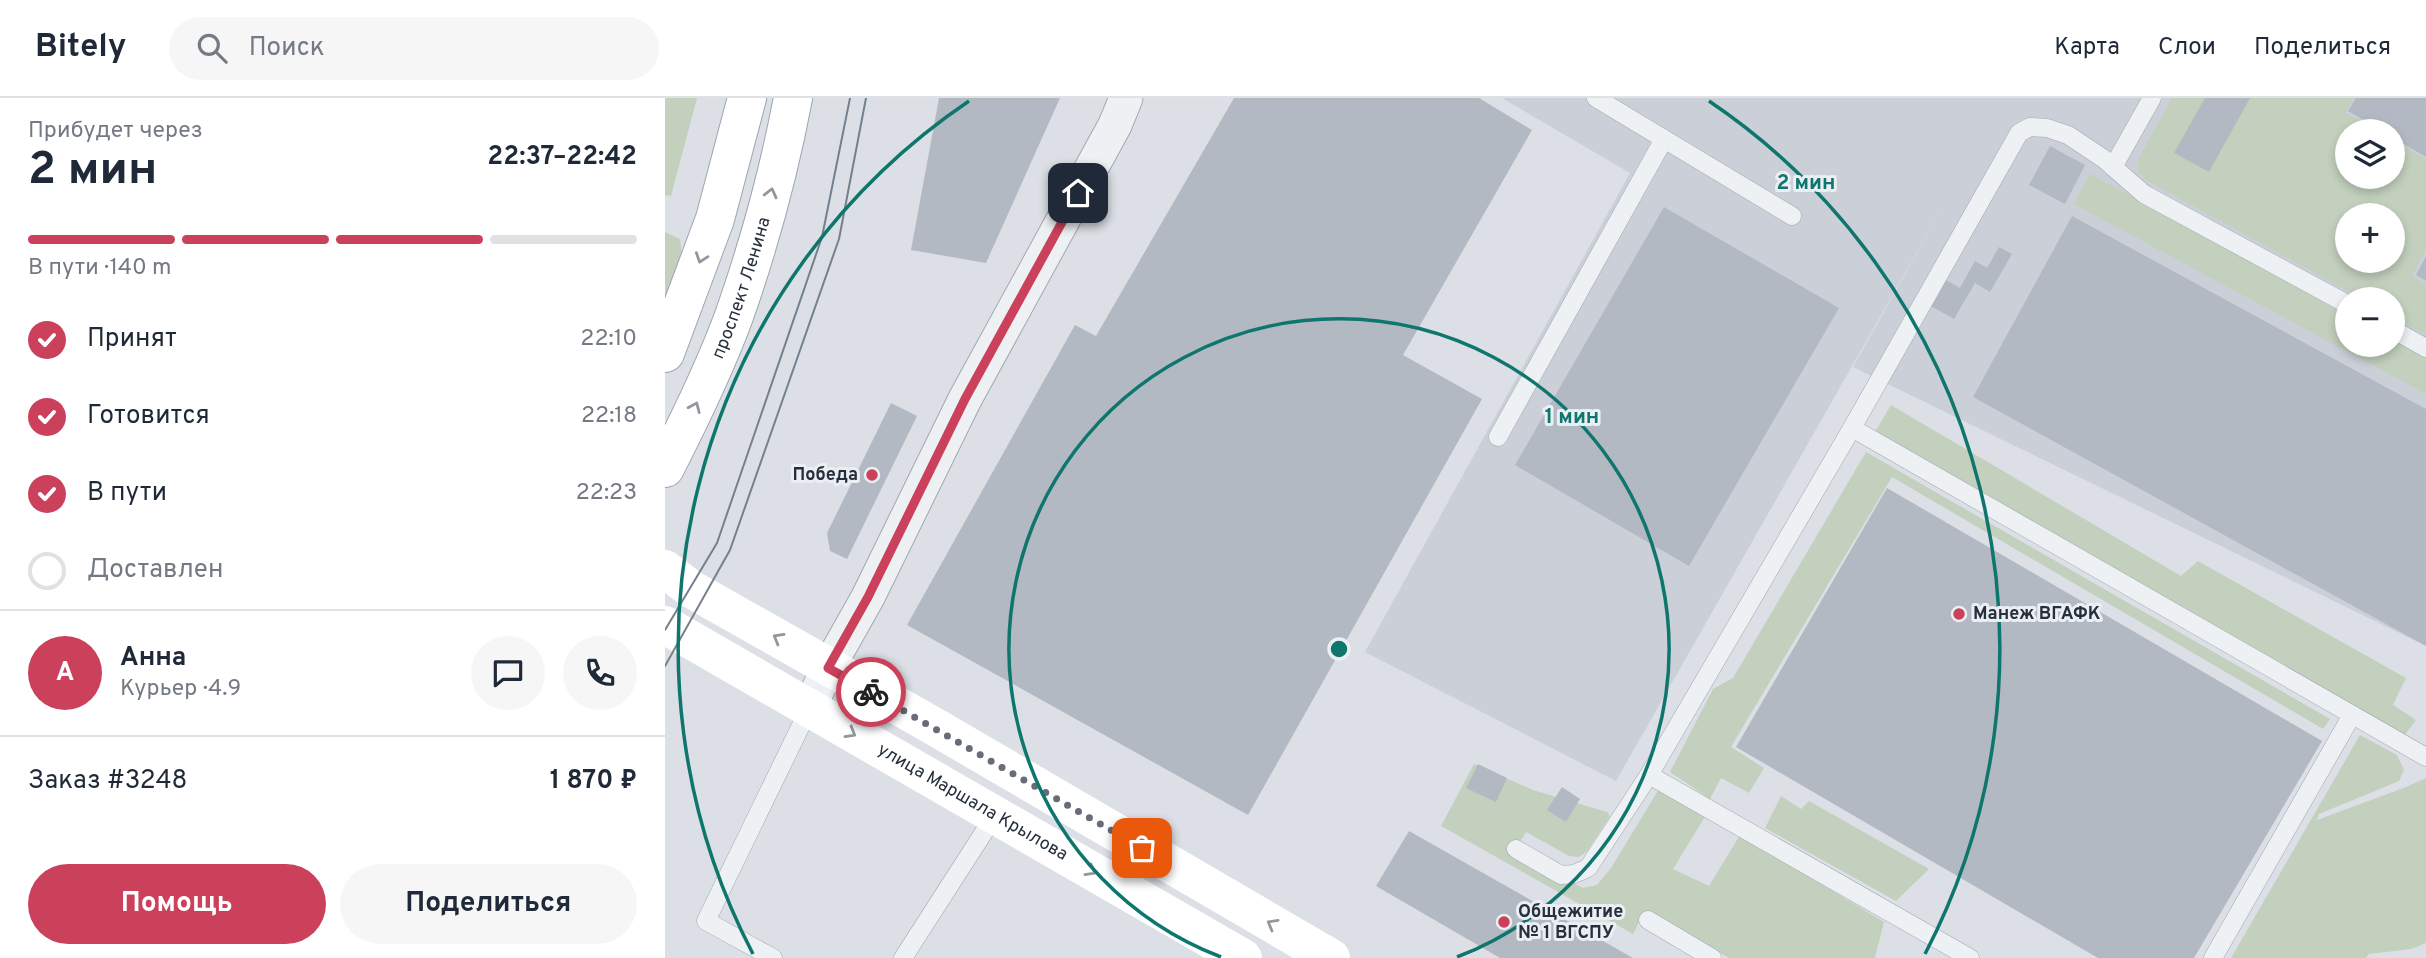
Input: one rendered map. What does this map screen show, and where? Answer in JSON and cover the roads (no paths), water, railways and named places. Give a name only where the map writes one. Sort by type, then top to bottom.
[{"type":"main road","points":[[665,353],[715,219],[747,98]]},
{"type":"main road","name":"проспект Ленина","points":[[665,468],[693,414],[734,317],[763,223],[793,98]]},
{"type":"main road","points":[[665,569],[691,589],[942,731],[1331,958]]},
{"type":"main road","name":"улица Маршала Крылова","points":[[665,625],[1243,958]]},
{"type":"street","points":[[809,709],[828,668],[868,597],[965,399],[1115,125],[1126,98]]},
{"type":"lane","points":[[1596,98],[1792,216]]},
{"type":"lane","points":[[2113,167],[2153,98]]},
{"type":"lane","points":[[1516,849],[1562,875],[1574,874],[1588,868],[1649,775],[1852,428],[2019,133],[2030,127],[2047,128],[2068,135],[2113,167],[2144,194],[2335,297]]},
{"type":"lane","points":[[1498,437],[1664,139]]},
{"type":"lane","points":[[2405,336],[2426,348]]},
{"type":"lane","points":[[1852,428],[2426,757]]},
{"type":"lane","points":[[773,958],[706,921],[809,709]]},
{"type":"lane","points":[[2213,958],[2351,715]]},
{"type":"lane","points":[[1649,775],[1970,958]]},
{"type":"lane","points":[[903,958],[995,815]]},
{"type":"lane","points":[[1649,920],[1712,958]]},
{"type":"tram line","points":[[665,630],[717,543],[822,237],[850,98]]},
{"type":"tram line","points":[[665,666],[730,550],[839,239],[866,98]]},
{"type":"place","name":"Победа","points":[[872,475]]},
{"type":"place","name":"Манеж ВГАФК","points":[[1959,614]]},
{"type":"place","name":"Общежитие № 1 ВГСПУ","points":[[1504,922]]}]
